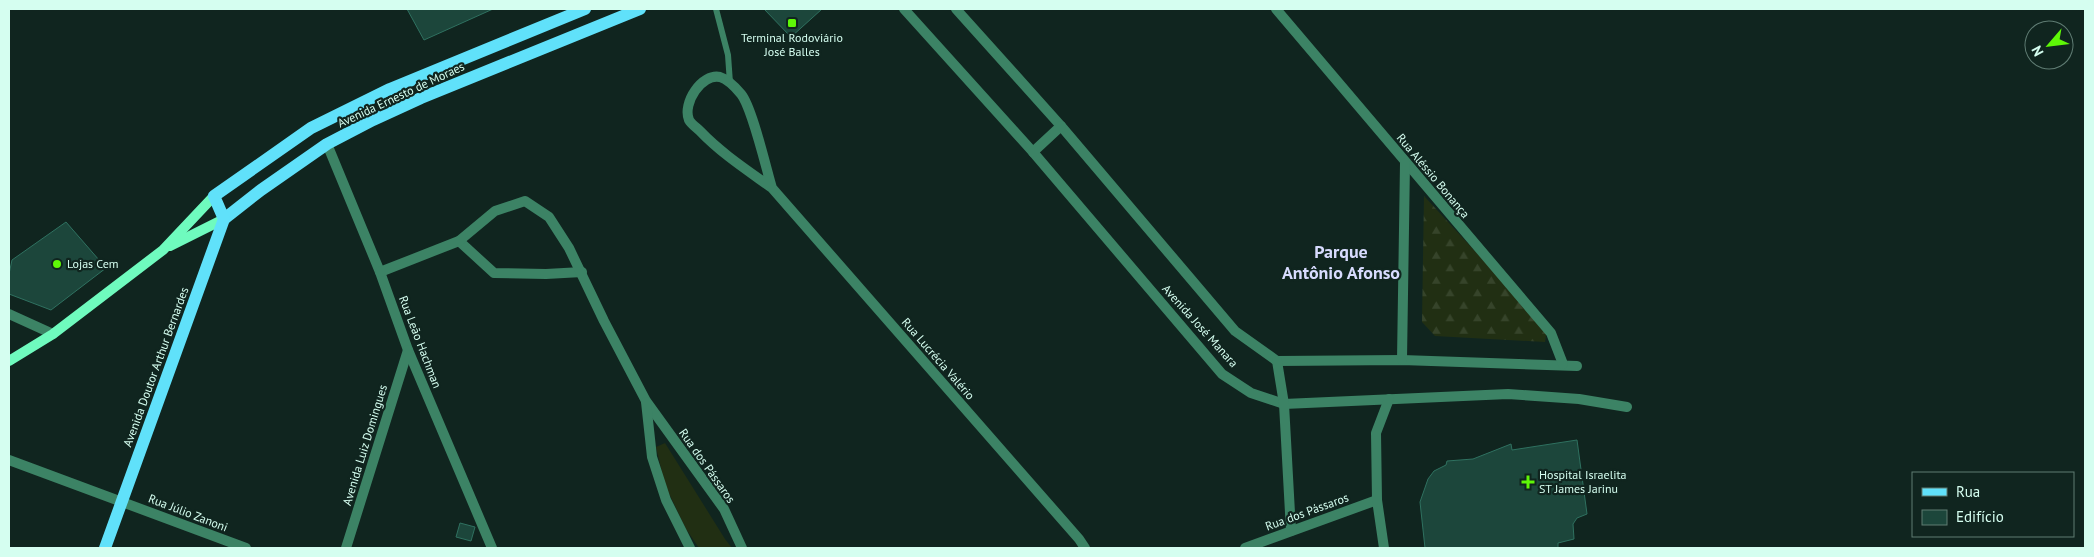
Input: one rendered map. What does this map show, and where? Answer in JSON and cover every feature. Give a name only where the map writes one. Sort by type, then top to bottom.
[{"type":"main road","name":"Avenida Ernesto de Moraes","points":[[9,361],[53,334],[163,250],[214,196],[312,128],[390,89],[586,9]]},
{"type":"main road","name":"Avenida Ernesto de Moraes","points":[[163,250],[224,219],[261,190],[327,144],[373,120],[421,98],[640,9]]},
{"type":"main road","points":[[214,196],[224,219]]},
{"type":"main road","name":"Avenida Doutor Arthur Bernardes","points":[[105,548],[224,219]]},
{"type":"street","name":"Avenida José Manara","points":[[904,9],[1033,152],[1222,374],[1251,393],[1284,404],[1508,394],[1579,399],[1627,407]]},
{"type":"street","name":"Avenida José Manara","points":[[956,9],[1061,126],[1236,332],[1277,361]]},
{"type":"street","name":"Rua Aléssio Bonança","points":[[1276,9],[1551,333],[1563,364]]},
{"type":"street","name":"Rua Lucrécia Valério","points":[[772,188],[742,95],[730,83],[720,77],[712,77],[691,94],[687,107],[689,121],[717,149],[772,188],[1085,548]]},
{"type":"street","points":[[1033,152],[1061,126]]},
{"type":"street","name":"Rua Leão Hachman","points":[[327,144],[380,272],[408,350],[492,548]]},
{"type":"street","points":[[1402,360],[1405,163]]},
{"type":"street","name":"Rua dos Pássaros","points":[[380,272],[459,241],[495,211],[525,202],[549,217],[582,272],[604,320],[646,401],[724,509],[742,548]]},
{"type":"street","points":[[459,241],[494,273],[546,274],[582,272]]},
{"type":"street","points":[[9,314],[53,334]]},
{"type":"street","name":"Avenida Luiz Domingues","points":[[346,548],[408,350]]},
{"type":"street","points":[[1291,530],[1284,404],[1277,361],[1402,360],[1563,364],[1577,366]]},
{"type":"street","points":[[1384,548],[1377,500],[1376,433],[1389,399]]},
{"type":"street","name":"Rua dos Pássaros","points":[[646,401],[652,457],[666,500],[690,548]]},
{"type":"street","name":"Rua Júlio Zanoni","points":[[9,460],[246,548]]},
{"type":"street","name":"Rua dos Pássaros","points":[[1245,548],[1377,500]]},
{"type":"lane","points":[[716,9],[728,55],[730,83]]},
{"type":"green space","points":[[1424,196],[1547,329],[1545,342],[1435,336],[1422,322]]},
{"type":"green space","points":[[665,443],[732,548],[699,548],[686,529],[665,485],[656,447]]},
{"type":"building","points":[[407,9],[493,9],[424,40]]},
{"type":"building","name":"Terminal Rodoviário José Balles","points":[[764,9],[822,9],[791,37]]},
{"type":"building","name":"Lojas Cem","points":[[66,222],[106,268],[51,310],[9,294],[9,274],[12,260]]},
{"type":"building","points":[[1577,440],[1587,514],[1577,518],[1573,524],[1574,539],[1558,543],[1558,548],[1425,548],[1420,502],[1428,479],[1434,471],[1446,465],[1447,461],[1473,459],[1511,444],[1512,450]]},
{"type":"building","points":[[460,523],[475,527],[471,541],[456,537]]},
{"type":"place","name":"Terminal Rodoviário José Balles","points":[[792,23]]},
{"type":"place","name":"Lojas Cem","points":[[57,264]]},
{"type":"place","name":"Hospital Israelita ST James Jarinu","points":[[1528,482]]},
{"type":"district","name":"Parque Antônio Afonso","points":[[1341,262]]}]
